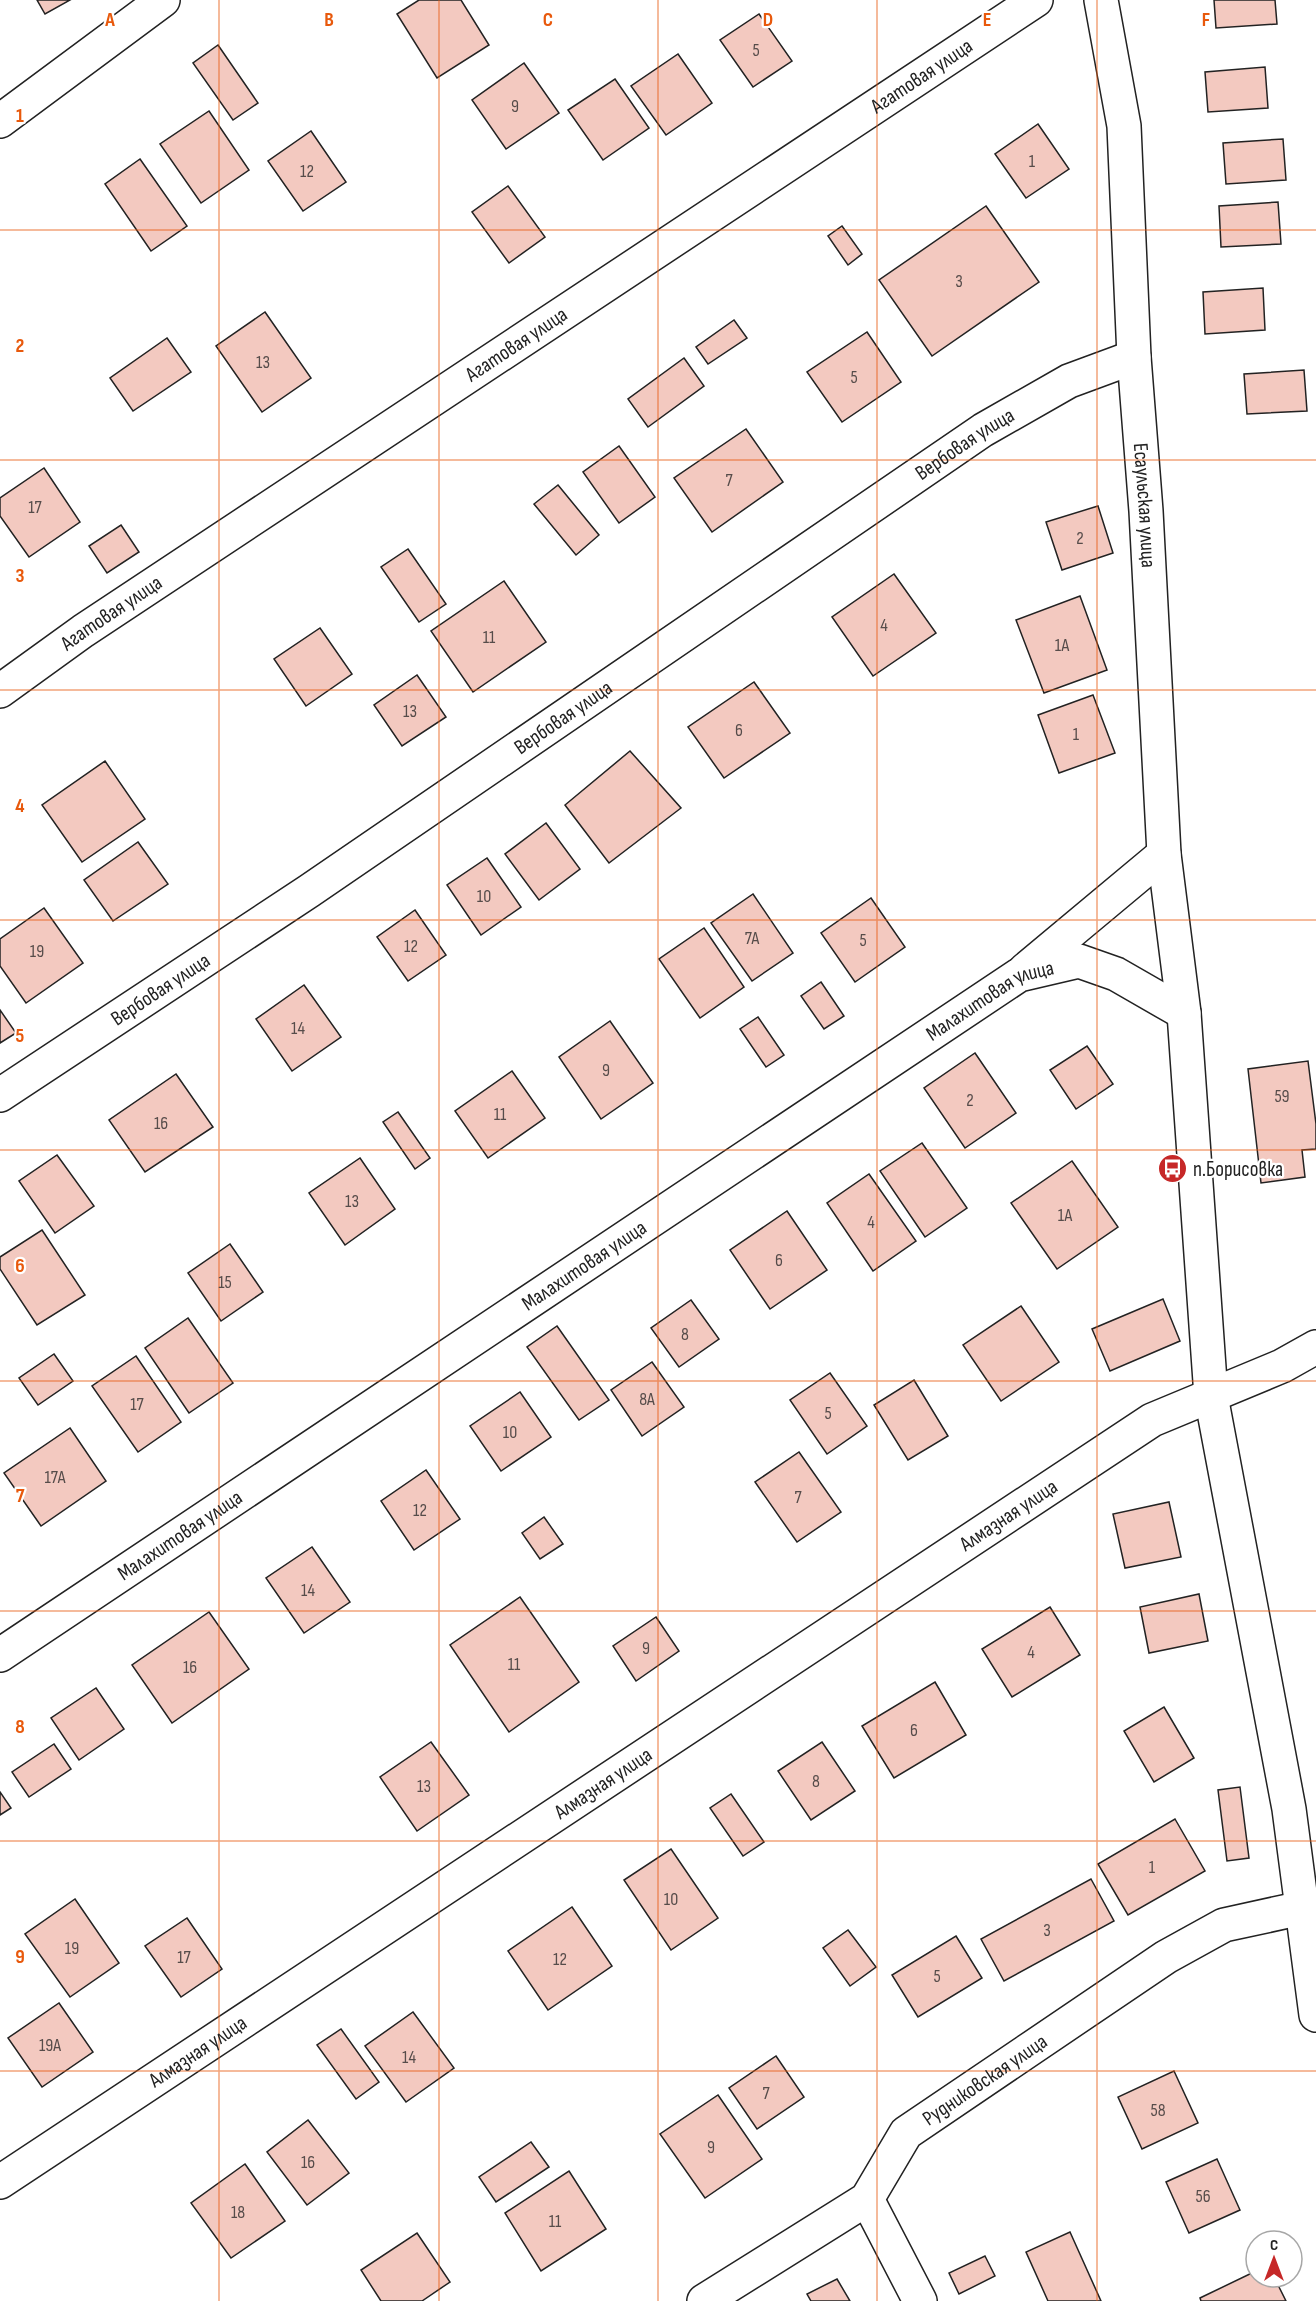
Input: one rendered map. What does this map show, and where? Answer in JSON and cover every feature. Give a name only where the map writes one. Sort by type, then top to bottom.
[{"type":"street","points":[[0,121],[163,0]]},
{"type":"street","name":"Агатовая улица","points":[[0,691],[83,631],[1036,0]]},
{"type":"street","name":"Есаульская улица","points":[[1101,0],[1124,126],[1134,357],[1146,511],[1164,854],[1184,1013],[1211,1396],[1289,1809],[1302,1908],[1312,1960],[1316,2014]]},
{"type":"street","name":"Вербовая улица","points":[[0,1095],[309,891],[983,430],[1069,381],[1134,357]]},
{"type":"street","points":[[1019,975],[1164,854]]},
{"type":"street","name":"Малахитовая улица","points":[[0,1655],[1019,975],[1079,962],[1116,974],[1184,1013]]},
{"type":"street","name":"Алмазная улица","points":[[0,2182],[1152,1420],[1282,1366],[1316,1347]]},
{"type":"street","name":"Рудниковская улица","points":[[704,2301],[867,2199],[906,2133],[1166,1957],[1224,1925],[1302,1908]]},
{"type":"street","points":[[867,2199],[920,2301]]},
{"type":"building","points":[[37,0],[70,0],[45,14]]},
{"type":"building","points":[[419,0],[461,0],[489,45],[437,78],[397,14]]},
{"type":"building","points":[[1214,0],[1275,0],[1277,24],[1216,28]]},
{"type":"building","points":[[759,14],[792,61],[753,87],[720,40]]},
{"type":"building","points":[[218,45],[258,103],[233,120],[193,63]]},
{"type":"building","points":[[678,54],[712,103],[666,135],[631,86]]},
{"type":"building","points":[[524,63],[559,113],[506,149],[472,100]]},
{"type":"building","points":[[1265,67],[1268,108],[1208,112],[1205,72]]},
{"type":"building","points":[[615,79],[649,128],[603,160],[568,110]]},
{"type":"building","points":[[209,111],[249,170],[201,203],[160,144]]},
{"type":"building","points":[[1038,124],[1069,169],[1026,198],[995,154]]},
{"type":"building","points":[[311,131],[346,182],[303,211],[268,161]]},
{"type":"building","points":[[1283,139],[1286,180],[1226,184],[1223,143]]},
{"type":"building","points":[[140,159],[187,226],[151,251],[105,184]]},
{"type":"building","points":[[508,186],[545,237],[509,263],[472,212]]},
{"type":"building","points":[[1278,202],[1281,244],[1221,247],[1219,206]]},
{"type":"building","points":[[986,206],[1039,282],[932,356],[879,280]]},
{"type":"building","points":[[842,226],[862,254],[848,265],[828,236]]},
{"type":"building","points":[[1263,288],[1265,330],[1205,334],[1203,292]]},
{"type":"building","points":[[265,312],[311,378],[262,412],[216,346]]},
{"type":"building","points":[[734,320],[747,338],[708,364],[696,347]]},
{"type":"building","points":[[867,332],[901,382],[842,422],[807,372]]},
{"type":"building","points":[[167,338],[191,372],[133,411],[110,378]]},
{"type":"building","points":[[684,358],[704,386],[648,427],[628,399]]},
{"type":"building","points":[[1304,370],[1307,411],[1247,414],[1244,374]]},
{"type":"building","points":[[746,429],[783,482],[712,532],[674,478]]},
{"type":"building","points":[[619,446],[655,497],[619,523],[583,472]]},
{"type":"building","points":[[44,468],[80,522],[29,557],[0,516],[0,498]]},
{"type":"building","points":[[558,485],[599,535],[576,555],[534,504]]},
{"type":"building","points":[[1098,506],[1113,553],[1062,570],[1046,522]]},
{"type":"building","points":[[121,525],[139,552],[107,573],[89,546]]},
{"type":"building","points":[[408,549],[446,604],[419,622],[381,567]]},
{"type":"building","points":[[894,574],[936,633],[873,676],[832,617]]},
{"type":"building","points":[[504,581],[546,642],[473,692],[431,631]]},
{"type":"building","points":[[1080,596],[1107,670],[1044,693],[1016,620]]},
{"type":"building","points":[[320,628],[352,674],[306,706],[274,659]]},
{"type":"building","points":[[417,675],[446,717],[402,746],[374,705]]},
{"type":"building","points":[[754,682],[790,733],[724,778],[688,727]]},
{"type":"building","points":[[1093,695],[1115,753],[1059,773],[1038,715]]},
{"type":"building","points":[[630,751],[681,808],[609,863],[565,805]]},
{"type":"building","points":[[105,761],[145,819],[82,862],[42,805]]},
{"type":"building","points":[[546,823],[580,869],[539,900],[505,854]]},
{"type":"building","points":[[138,842],[168,884],[113,921],[84,880]]},
{"type":"building","points":[[487,858],[521,907],[481,935],[447,885]]},
{"type":"building","points":[[753,894],[793,953],[752,981],[711,923]]},
{"type":"building","points":[[871,898],[905,947],[855,982],[821,933]]},
{"type":"building","points":[[44,908],[83,963],[26,1003],[0,966],[0,939]]},
{"type":"building","points":[[415,910],[446,955],[408,981],[377,937]]},
{"type":"building","points":[[704,928],[744,987],[700,1018],[659,959]]},
{"type":"building","points":[[821,982],[844,1016],[824,1029],[801,996]]},
{"type":"building","points":[[304,985],[341,1037],[292,1071],[256,1019]]},
{"type":"building","points":[[0,1010],[16,1033],[0,1043]]},
{"type":"building","points":[[758,1017],[784,1055],[766,1067],[740,1029]]},
{"type":"building","points":[[610,1021],[653,1083],[601,1119],[559,1057]]},
{"type":"building","points":[[1087,1046],[1113,1084],[1076,1109],[1050,1070]]},
{"type":"building","points":[[975,1053],[1016,1113],[965,1148],[924,1088]]},
{"type":"building","points":[[1308,1061],[1316,1124],[1316,1149],[1302,1150],[1305,1177],[1261,1183],[1248,1069]]},
{"type":"building","points":[[512,1071],[545,1118],[488,1158],[455,1111]]},
{"type":"building","points":[[176,1074],[213,1127],[145,1172],[109,1120]]},
{"type":"building","points":[[398,1112],[430,1158],[415,1169],[383,1122]]},
{"type":"building","points":[[922,1143],[967,1208],[925,1237],[880,1171]]},
{"type":"building","points":[[57,1155],[94,1206],[55,1233],[19,1181]]},
{"type":"building","points":[[360,1158],[395,1209],[345,1245],[309,1193]]},
{"type":"building","points":[[1072,1161],[1118,1227],[1057,1269],[1011,1203]]},
{"type":"building","points":[[869,1174],[916,1241],[873,1271],[827,1203]]},
{"type":"building","points":[[787,1211],[827,1270],[770,1309],[730,1250]]},
{"type":"building","points":[[42,1230],[85,1295],[37,1325],[0,1269],[0,1257]]},
{"type":"building","points":[[230,1244],[263,1292],[221,1321],[188,1273]]},
{"type":"building","points":[[1163,1299],[1180,1341],[1110,1371],[1092,1329]]},
{"type":"building","points":[[691,1300],[719,1339],[679,1367],[651,1328]]},
{"type":"building","points":[[1021,1306],[1059,1362],[1001,1401],[963,1345]]},
{"type":"building","points":[[188,1318],[233,1383],[189,1413],[145,1348]]},
{"type":"building","points":[[557,1326],[609,1400],[579,1420],[527,1347]]},
{"type":"building","points":[[54,1354],[73,1381],[38,1405],[19,1378]]},
{"type":"building","points":[[136,1356],[181,1422],[138,1452],[92,1386]]},
{"type":"building","points":[[652,1362],[684,1407],[642,1436],[611,1390]]},
{"type":"building","points":[[830,1373],[867,1426],[827,1454],[790,1400]]},
{"type":"building","points":[[914,1380],[948,1436],[908,1460],[874,1405]]},
{"type":"building","points":[[520,1392],[551,1437],[501,1471],[470,1426]]},
{"type":"building","points":[[70,1428],[106,1481],[41,1526],[4,1473]]},
{"type":"building","points":[[799,1452],[841,1512],[797,1542],[755,1482]]},
{"type":"building","points":[[426,1470],[460,1519],[414,1550],[381,1501]]},
{"type":"building","points":[[1169,1502],[1181,1557],[1125,1568],[1113,1514]]},
{"type":"building","points":[[544,1517],[563,1544],[540,1559],[522,1533]]},
{"type":"building","points":[[312,1547],[350,1602],[304,1633],[266,1578]]},
{"type":"building","points":[[1199,1594],[1208,1641],[1149,1653],[1140,1607]]},
{"type":"building","points":[[520,1597],[579,1682],[509,1732],[450,1645]]},
{"type":"building","points":[[1050,1607],[1080,1655],[1012,1697],[982,1649]]},
{"type":"building","points":[[209,1612],[249,1669],[172,1723],[132,1665]]},
{"type":"building","points":[[656,1617],[679,1651],[636,1681],[613,1646]]},
{"type":"building","points":[[935,1682],[966,1735],[894,1778],[862,1726]]},
{"type":"building","points":[[96,1688],[124,1729],[79,1760],[51,1718]]},
{"type":"building","points":[[1164,1707],[1194,1758],[1154,1782],[1124,1731]]},
{"type":"building","points":[[431,1742],[469,1795],[417,1831],[380,1777]]},
{"type":"building","points":[[822,1742],[855,1791],[811,1820],[778,1771]]},
{"type":"building","points":[[54,1744],[71,1769],[29,1797],[12,1772]]},
{"type":"building","points":[[1240,1787],[1249,1858],[1227,1861],[1218,1790]]},
{"type":"building","points":[[0,1792],[11,1808],[0,1815]]},
{"type":"building","points":[[731,1794],[764,1842],[743,1856],[710,1808]]},
{"type":"building","points":[[1175,1819],[1205,1871],[1128,1915],[1098,1864]]},
{"type":"building","points":[[671,1849],[718,1918],[671,1950],[624,1880]]},
{"type":"building","points":[[1091,1879],[1114,1921],[1004,1981],[981,1939]]},
{"type":"building","points":[[75,1899],[119,1963],[70,1997],[25,1934]]},
{"type":"building","points":[[572,1907],[612,1966],[548,2010],[508,1951]]},
{"type":"building","points":[[187,1918],[222,1969],[181,1997],[145,1946]]},
{"type":"building","points":[[848,1930],[876,1967],[850,1986],[823,1948]]},
{"type":"building","points":[[956,1936],[982,1978],[918,2017],[892,1975]]},
{"type":"building","points":[[59,2003],[93,2052],[42,2087],[8,2038]]},
{"type":"building","points":[[413,2012],[454,2068],[406,2102],[365,2046]]},
{"type":"building","points":[[341,2029],[379,2082],[356,2099],[317,2045]]},
{"type":"building","points":[[776,2056],[804,2097],[757,2129],[729,2088]]},
{"type":"building","points":[[1174,2071],[1198,2123],[1142,2149],[1118,2097]]},
{"type":"building","points":[[718,2095],[762,2159],[705,2198],[660,2134]]},
{"type":"building","points":[[308,2120],[349,2173],[307,2205],[267,2152]]},
{"type":"building","points":[[531,2142],[549,2167],[496,2202],[479,2177]]},
{"type":"building","points":[[1217,2159],[1240,2210],[1189,2233],[1166,2182]]},
{"type":"building","points":[[245,2164],[285,2221],[231,2258],[191,2203]]},
{"type":"building","points":[[569,2171],[606,2229],[541,2271],[505,2213]]},
{"type":"building","points":[[1070,2232],[1101,2301],[1048,2301],[1026,2252]]},
{"type":"building","points":[[417,2233],[450,2282],[422,2301],[381,2301],[361,2270]]},
{"type":"building","points":[[985,2256],[995,2276],[959,2294],[949,2273]]},
{"type":"building","points":[[1244,2277],[1244,2289],[1280,2289],[1286,2301],[1201,2301],[1200,2298]]},
{"type":"building","points":[[837,2279],[850,2301],[811,2301],[807,2294]]},
{"type":"place","name":"п.Борисовка","points":[[1172,1169]]}]
